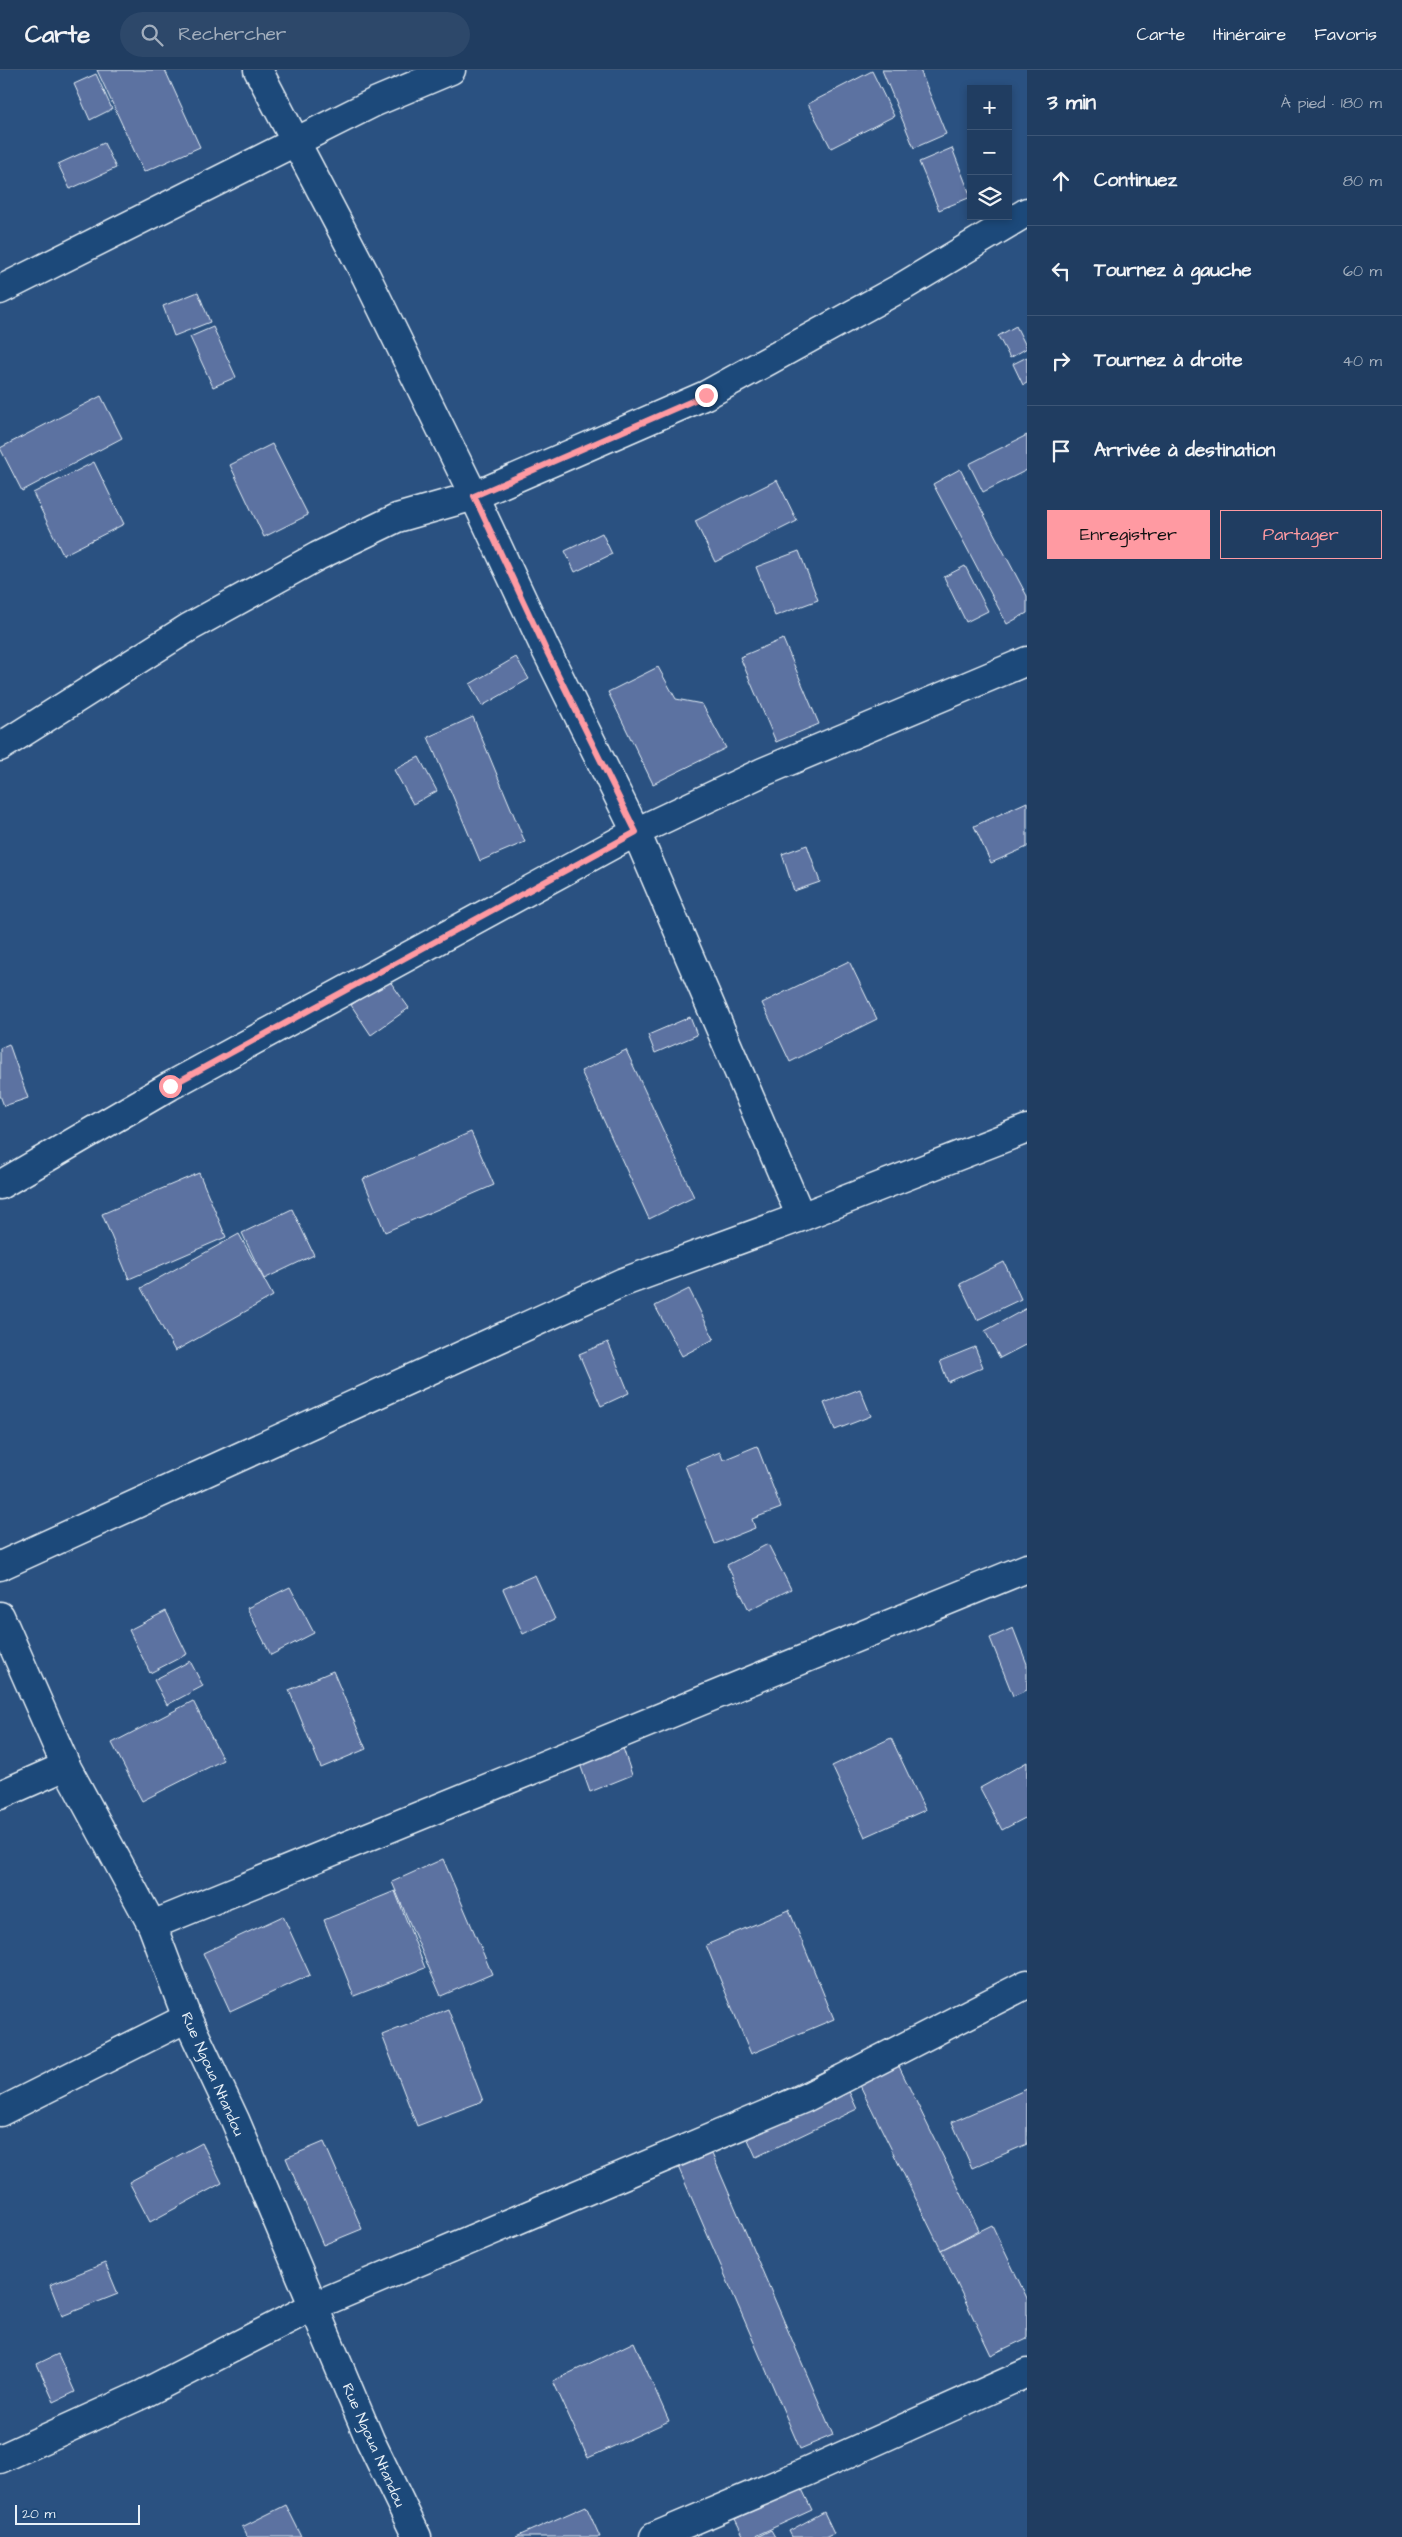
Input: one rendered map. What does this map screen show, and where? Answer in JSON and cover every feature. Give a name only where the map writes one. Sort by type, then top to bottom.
[{"type":"street","points":[[258,70],[366,276],[636,832],[801,1218]]},
{"type":"street","points":[[0,290],[375,102],[451,70]]},
{"type":"street","points":[[0,747],[188,628],[318,556],[397,518],[474,496],[706,395],[902,287],[1027,212]]},
{"type":"street","points":[[0,1185],[170,1086],[636,832],[763,772],[1027,661]]},
{"type":"street","points":[[0,1566],[621,1283],[801,1218],[1027,1129]]},
{"type":"street","points":[[152,1925],[1027,1568]]},
{"type":"street","name":"Rue Ngoua Ntandou","points":[[0,1616],[66,1766],[152,1925],[187,2018],[235,2120],[370,2440],[417,2537]]},
{"type":"street","points":[[0,1795],[66,1766]]},
{"type":"street","points":[[0,2459],[143,2394],[314,2306],[805,2098],[1027,1984]]},
{"type":"street","points":[[0,2112],[187,2018]]},
{"type":"street","points":[[654,2537],[818,2467],[1027,2372]]},
{"type":"building","points":[[97,70],[165,70],[200,147],[144,172]]},
{"type":"building","points":[[882,70],[920,70],[946,134],[914,148]]},
{"type":"building","points":[[872,71],[894,116],[831,148],[808,104]]},
{"type":"building","points":[[96,74],[112,109],[90,120],[74,84]]},
{"type":"building","points":[[104,143],[116,168],[70,189],[58,164]]},
{"type":"building","points":[[952,148],[967,187],[967,199],[939,210],[919,162]]},
{"type":"building","points":[[198,292],[210,322],[174,336],[163,306]]},
{"type":"building","points":[[1016,326],[1027,348],[1010,358],[998,336]]},
{"type":"building","points":[[213,327],[236,377],[213,387],[190,337]]},
{"type":"building","points":[[1027,357],[1027,383],[1023,385],[1013,364]]},
{"type":"building","points":[[101,396],[122,438],[22,491],[0,448]]},
{"type":"building","points":[[1027,435],[1027,470],[983,492],[969,464]]},
{"type":"building","points":[[272,444],[308,515],[264,537],[230,465]]},
{"type":"building","points":[[94,462],[124,524],[63,555],[33,493]]},
{"type":"building","points":[[960,469],[1027,596],[1027,613],[1007,624],[933,484]]},
{"type":"building","points":[[777,480],[797,521],[715,562],[695,521]]},
{"type":"building","points":[[602,533],[612,554],[575,572],[565,551]]},
{"type":"building","points":[[799,551],[818,600],[775,616],[756,567]]},
{"type":"building","points":[[965,566],[988,611],[966,622],[944,577]]},
{"type":"building","points":[[783,639],[819,724],[776,742],[740,657]]},
{"type":"building","points":[[516,657],[529,679],[482,706],[470,684]]},
{"type":"building","points":[[658,667],[676,699],[702,704],[726,748],[653,784],[608,692]]},
{"type":"building","points":[[473,717],[525,842],[480,861],[428,737]]},
{"type":"building","points":[[419,757],[437,791],[413,804],[394,770]]},
{"type":"building","points":[[1027,802],[1027,847],[991,863],[974,826]]},
{"type":"building","points":[[807,845],[820,882],[794,891],[782,854]]},
{"type":"building","points":[[849,961],[877,1019],[790,1062],[762,1003]]},
{"type":"building","points":[[389,980],[409,1008],[371,1035],[351,1005]]},
{"type":"building","points":[[690,1017],[697,1035],[655,1053],[648,1035]]},
{"type":"building","points":[[9,1044],[28,1098],[4,1106],[0,1095],[0,1048]]},
{"type":"building","points":[[626,1050],[694,1197],[649,1219],[581,1071]]},
{"type":"building","points":[[471,1132],[494,1185],[385,1232],[363,1179]]},
{"type":"building","points":[[199,1173],[226,1237],[129,1279],[102,1214]]},
{"type":"building","points":[[292,1209],[314,1255],[264,1279],[242,1233]]},
{"type":"building","points":[[239,1234],[273,1296],[175,1351],[141,1288]]},
{"type":"building","points":[[1004,1262],[1021,1299],[977,1320],[960,1284]]},
{"type":"building","points":[[689,1289],[714,1339],[682,1356],[655,1306]]},
{"type":"building","points":[[1027,1308],[1027,1344],[1000,1358],[985,1331]]},
{"type":"building","points":[[608,1342],[629,1393],[601,1406],[579,1354]]},
{"type":"building","points":[[975,1347],[983,1367],[948,1382],[940,1361]]},
{"type":"building","points":[[860,1389],[871,1416],[835,1430],[824,1403]]},
{"type":"building","points":[[757,1446],[781,1508],[752,1519],[755,1528],[715,1544],[685,1466],[720,1452],[723,1460]]},
{"type":"building","points":[[768,1544],[791,1589],[749,1610],[727,1565]]},
{"type":"building","points":[[535,1575],[555,1619],[523,1634],[503,1589]]},
{"type":"building","points":[[290,1587],[314,1633],[271,1655],[247,1608]]},
{"type":"building","points":[[166,1611],[187,1654],[150,1673],[129,1630]]},
{"type":"building","points":[[1013,1628],[1027,1664],[1027,1690],[1013,1696],[990,1638]]},
{"type":"building","points":[[190,1661],[203,1686],[167,1705],[154,1680]]},
{"type":"building","points":[[333,1671],[366,1749],[321,1768],[289,1690]]},
{"type":"building","points":[[193,1701],[223,1760],[142,1801],[112,1743]]},
{"type":"building","points":[[891,1738],[925,1810],[865,1837],[832,1766]]},
{"type":"building","points":[[623,1748],[632,1775],[590,1792],[580,1764]]},
{"type":"building","points":[[1027,1762],[1027,1817],[1002,1830],[980,1788]]},
{"type":"building","points":[[443,1859],[492,1974],[441,1996],[392,1882]]},
{"type":"building","points":[[395,1891],[425,1968],[354,1996],[324,1920]]},
{"type":"building","points":[[789,1910],[834,2019],[751,2054],[706,1945]]},
{"type":"building","points":[[283,1916],[310,1975],[230,2012],[203,1953]]},
{"type":"building","points":[[448,2009],[483,2101],[417,2126],[382,2035]]},
{"type":"building","points":[[890,2048],[979,2230],[941,2250],[851,2067]]},
{"type":"building","points":[[837,2065],[857,2109],[756,2157],[736,2113]]},
{"type":"building","points":[[1027,2089],[1027,2144],[972,2168],[952,2122]]},
{"type":"building","points":[[703,2133],[833,2435],[800,2449],[670,2148]]},
{"type":"building","points":[[324,2142],[362,2229],[323,2245],[286,2158]]},
{"type":"building","points":[[202,2143],[222,2183],[150,2222],[129,2182]]},
{"type":"building","points":[[992,2225],[1027,2298],[1027,2338],[991,2355],[941,2250]]},
{"type":"building","points":[[105,2263],[118,2294],[62,2316],[50,2285]]},
{"type":"building","points":[[634,2342],[669,2421],[588,2458],[553,2381]]},
{"type":"building","points":[[58,2354],[75,2392],[54,2402],[37,2364]]},
{"type":"building","points":[[801,2487],[812,2510],[753,2537],[744,2537],[735,2519]]},
{"type":"building","points":[[286,2505],[302,2537],[247,2537],[242,2527]]},
{"type":"building","points":[[586,2506],[600,2537],[516,2537]]},
{"type":"building","points":[[824,2512],[834,2533],[826,2537],[792,2537],[789,2531]]},
{"type":"building","points":[[771,2530],[775,2537],[757,2537]]},
{"type":"route","points":[[170,1086],[636,832],[545,648],[474,496],[706,395]]}]
